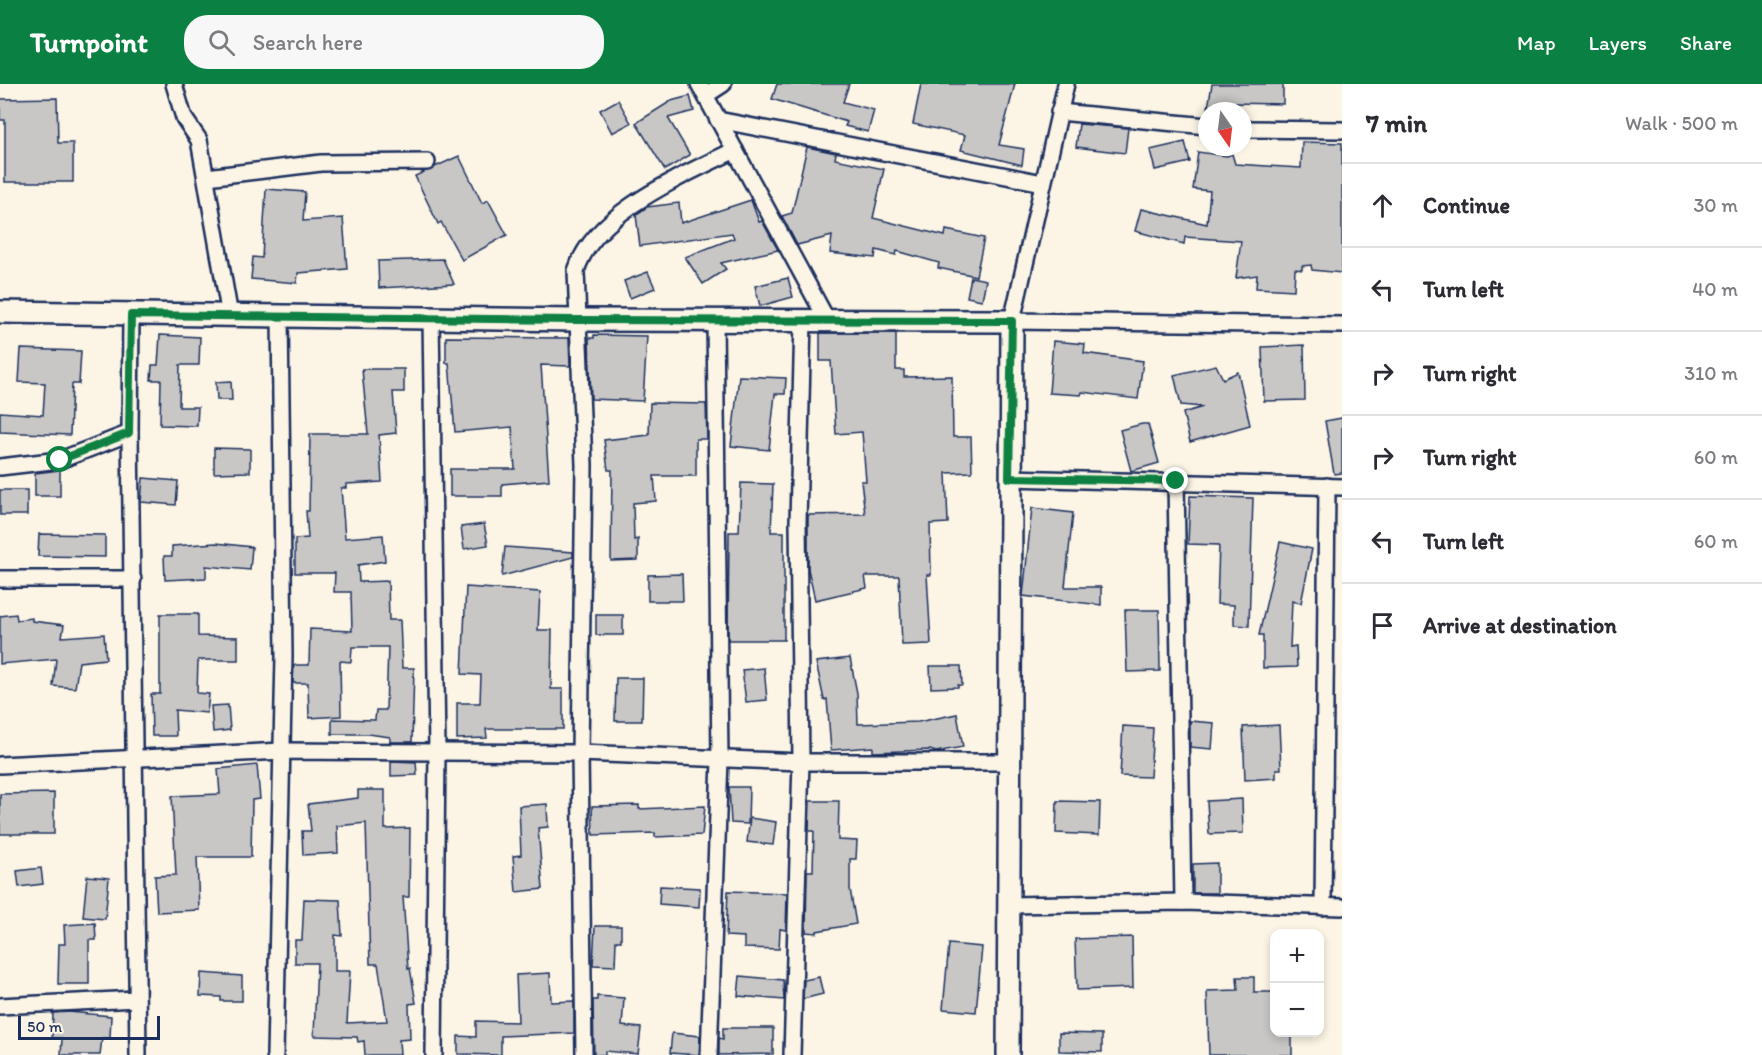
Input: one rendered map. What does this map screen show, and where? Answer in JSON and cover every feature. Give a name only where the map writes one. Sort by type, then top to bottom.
[{"type":"street","points":[[174,84],[184,118],[199,140],[230,316]]},
{"type":"street","points":[[723,84],[702,90],[827,320]]},
{"type":"street","points":[[1008,1055],[1009,478],[1012,321],[1066,84]]},
{"type":"street","points":[[1059,112],[1198,125]]},
{"type":"street","points":[[718,120],[1043,183]]},
{"type":"street","points":[[1252,129],[1342,130]]},
{"type":"street","points":[[584,1055],[580,753],[584,465],[576,320],[576,271],[581,254],[595,235],[664,185],[735,150]]},
{"type":"street","points":[[207,177],[321,163],[427,162]]},
{"type":"street","points":[[0,312],[576,320],[1342,324]]},
{"type":"street","points":[[131,315],[129,433],[133,579],[138,1055]]},
{"type":"street","points":[[275,1055],[282,751],[284,485],[280,316]]},
{"type":"street","points":[[431,317],[436,751],[434,1055]]},
{"type":"street","points":[[709,1055],[720,760],[715,319]]},
{"type":"street","points":[[792,1055],[801,762],[798,522],[803,320]]},
{"type":"street","points":[[0,467],[60,460],[129,433]]},
{"type":"street","points":[[1009,478],[1334,486],[1323,907]]},
{"type":"street","points":[[1176,481],[1183,902]]},
{"type":"street","points":[[0,579],[133,579]]},
{"type":"street","points":[[0,765],[282,751],[580,753],[801,762],[1008,762]]},
{"type":"street","points":[[1010,905],[1183,902],[1342,908]]},
{"type":"street","points":[[0,1006],[136,999]]},
{"type":"building","points":[[777,84],[849,84],[843,102],[874,110],[868,132],[845,126],[847,122],[772,99]]},
{"type":"building","points":[[921,84],[1015,84],[999,145],[1024,149],[1022,165],[961,150],[965,135],[913,124]]},
{"type":"building","points":[[1212,84],[1283,84],[1283,104],[1209,102]]},
{"type":"building","points":[[690,96],[694,111],[668,118],[690,155],[665,170],[636,123],[671,101]]},
{"type":"building","points":[[57,98],[58,143],[73,143],[73,182],[5,182],[5,120],[0,120],[0,99]]},
{"type":"building","points":[[618,100],[631,123],[612,133],[600,110]]},
{"type":"building","points":[[1079,124],[1128,128],[1125,153],[1076,147]]},
{"type":"building","points":[[1185,142],[1190,162],[1155,170],[1150,150]]},
{"type":"building","points":[[1302,142],[1342,143],[1342,273],[1312,270],[1311,265],[1302,266],[1302,270],[1295,269],[1294,290],[1256,288],[1257,275],[1236,278],[1241,241],[1185,237],[1184,244],[1135,231],[1141,209],[1207,224],[1210,191],[1193,189],[1198,152],[1198,156],[1233,156],[1235,164],[1301,168]]},
{"type":"building","points":[[807,147],[836,153],[835,159],[884,169],[873,218],[945,236],[946,230],[984,238],[976,276],[938,268],[939,263],[897,251],[896,255],[876,250],[875,258],[830,253],[832,236],[797,245],[782,216],[792,213]]},
{"type":"building","points":[[459,156],[482,203],[488,200],[507,235],[462,260],[441,222],[438,224],[415,176]]},
{"type":"building","points":[[266,189],[305,192],[303,221],[343,218],[347,269],[298,273],[297,283],[251,279],[253,257],[262,258]]},
{"type":"building","points":[[751,200],[759,222],[762,221],[778,250],[721,263],[726,269],[703,284],[685,257],[734,238],[732,233],[640,246],[636,215],[647,207],[679,203],[681,223]]},
{"type":"building","points":[[443,259],[454,284],[379,288],[378,261]]},
{"type":"building","points":[[648,272],[655,288],[630,298],[624,281]]},
{"type":"building","points":[[971,277],[986,280],[982,300],[967,297]]},
{"type":"building","points":[[788,278],[793,297],[760,306],[755,286]]},
{"type":"building","points":[[820,333],[896,333],[896,370],[904,370],[904,377],[952,376],[953,437],[971,437],[972,472],[946,473],[948,523],[930,524],[931,575],[927,575],[931,644],[902,645],[899,576],[865,576],[867,588],[815,600],[808,569],[808,515],[865,514],[861,481],[866,481],[862,432],[836,434],[831,361],[820,361]]},
{"type":"building","points":[[160,335],[200,337],[199,365],[180,365],[179,407],[198,407],[197,426],[160,425],[161,380],[151,380],[152,365],[158,365]]},
{"type":"building","points":[[594,335],[647,336],[643,401],[591,399],[589,338],[594,338]]},
{"type":"building","points":[[446,337],[569,338],[570,366],[541,365],[549,480],[502,484],[502,496],[450,496],[450,469],[515,469],[512,427],[455,432],[449,363],[446,363]]},
{"type":"building","points":[[1053,341],[1085,344],[1084,353],[1143,361],[1138,399],[1082,392],[1081,395],[1049,393]]},
{"type":"building","points":[[1304,345],[1305,400],[1264,401],[1262,347]]},
{"type":"building","points":[[21,349],[81,351],[79,384],[72,384],[70,435],[0,432],[0,412],[43,415],[45,383],[19,382]]},
{"type":"building","points":[[1216,365],[1223,379],[1238,372],[1250,425],[1190,442],[1183,413],[1203,407],[1181,405],[1174,375]]},
{"type":"building","points":[[362,369],[404,369],[404,392],[393,392],[396,433],[379,435],[382,482],[346,484],[346,488],[341,488],[345,538],[383,535],[385,561],[358,565],[359,582],[388,581],[389,620],[400,620],[402,668],[414,668],[412,742],[390,742],[390,737],[368,734],[332,734],[332,719],[375,720],[376,710],[386,710],[388,647],[352,647],[351,662],[340,661],[341,716],[309,718],[308,683],[293,683],[294,665],[309,665],[310,629],[352,631],[351,592],[334,592],[335,573],[295,573],[295,539],[308,538],[306,511],[309,511],[310,434],[368,434]]},
{"type":"building","points":[[739,376],[786,378],[785,394],[775,394],[769,450],[731,446]]},
{"type":"building","points":[[231,381],[232,400],[217,400],[216,382]]},
{"type":"building","points":[[650,403],[706,404],[707,439],[696,439],[696,476],[654,476],[656,501],[633,503],[634,540],[638,539],[638,560],[611,561],[612,470],[608,470],[604,440],[649,435]]},
{"type":"building","points":[[1342,418],[1342,473],[1334,474],[1325,421]]},
{"type":"building","points":[[1148,424],[1159,463],[1131,471],[1120,430]]},
{"type":"building","points":[[214,448],[250,449],[250,472],[214,473]]},
{"type":"building","points":[[60,470],[60,496],[35,496],[35,473]]},
{"type":"building","points":[[143,478],[178,481],[176,505],[141,502]]},
{"type":"building","points":[[741,483],[773,484],[771,532],[784,532],[784,640],[728,640],[729,532],[739,532]]},
{"type":"building","points":[[0,490],[27,490],[27,515],[0,515]]},
{"type":"building","points":[[1190,496],[1253,498],[1249,626],[1234,625],[1234,605],[1217,604],[1219,545],[1188,544]]},
{"type":"building","points":[[1032,508],[1073,513],[1065,587],[1101,587],[1101,605],[1023,596]]},
{"type":"building","points":[[484,524],[488,545],[464,549],[461,527]]},
{"type":"building","points":[[39,534],[105,535],[105,557],[38,556]]},
{"type":"building","points":[[1280,542],[1312,549],[1301,603],[1292,601],[1290,647],[1296,646],[1297,667],[1263,668],[1263,635],[1259,635]]},
{"type":"building","points":[[216,543],[252,547],[250,570],[206,566],[206,578],[165,580],[164,556],[172,556],[172,546]]},
{"type":"building","points":[[505,547],[573,552],[573,557],[502,576]]},
{"type":"building","points":[[682,574],[683,601],[648,601],[648,575]]},
{"type":"building","points":[[466,587],[540,592],[538,630],[552,630],[551,689],[563,689],[563,729],[486,729],[487,738],[457,739],[457,703],[480,703],[481,675],[462,674]]},
{"type":"building","points":[[1125,610],[1159,610],[1160,671],[1127,672]]},
{"type":"building","points":[[16,614],[17,620],[32,618],[32,621],[64,625],[62,637],[104,634],[106,659],[79,662],[75,688],[53,686],[56,659],[0,664],[0,616]]},
{"type":"building","points":[[160,614],[198,614],[198,636],[238,637],[238,660],[198,660],[197,693],[209,694],[207,713],[175,710],[176,736],[152,736],[151,694],[160,694]]},
{"type":"building","points":[[596,615],[623,615],[623,635],[596,635]]},
{"type":"building","points":[[850,658],[857,693],[858,724],[918,722],[957,714],[963,747],[936,752],[930,750],[873,752],[873,747],[831,750],[827,699],[824,700],[816,662]]},
{"type":"building","points":[[930,666],[961,666],[962,685],[931,688]]},
{"type":"building","points":[[764,668],[767,700],[746,702],[742,670]]},
{"type":"building","points":[[616,678],[643,678],[642,721],[615,721]]},
{"type":"building","points":[[228,705],[230,730],[213,732],[211,706]]},
{"type":"building","points":[[1190,721],[1214,723],[1212,749],[1190,747]]},
{"type":"building","points":[[1279,725],[1281,769],[1276,769],[1276,778],[1245,780],[1243,727]]},
{"type":"building","points":[[1123,726],[1153,728],[1150,777],[1120,776]]},
{"type":"building","points":[[391,761],[416,762],[417,775],[391,776]]},
{"type":"building","points":[[257,765],[260,799],[252,800],[251,857],[197,857],[199,910],[157,912],[155,876],[176,875],[172,796],[220,794],[218,769]]},
{"type":"building","points":[[729,787],[749,787],[748,824],[731,823]]},
{"type":"building","points":[[358,790],[385,790],[385,829],[410,828],[409,897],[403,897],[408,969],[410,968],[416,1003],[409,1004],[410,1039],[399,1040],[400,1055],[365,1055],[364,1041],[358,1042],[357,1037],[314,1036],[317,963],[295,963],[295,940],[302,940],[304,899],[340,900],[342,936],[335,935],[335,971],[350,971],[347,1023],[387,1021],[378,964],[370,964],[366,823],[337,826],[338,853],[303,855],[302,831],[311,831],[308,804],[358,798]]},
{"type":"building","points":[[54,793],[54,834],[0,834],[0,794]]},
{"type":"building","points":[[1242,799],[1243,833],[1209,834],[1207,801]]},
{"type":"building","points":[[810,801],[839,801],[838,840],[857,841],[856,859],[850,859],[850,889],[856,924],[817,931],[817,933],[806,932],[807,871],[813,871],[814,831],[809,831]]},
{"type":"building","points":[[1057,801],[1100,802],[1099,835],[1056,833]]},
{"type":"building","points":[[547,804],[548,827],[538,828],[543,889],[516,892],[513,856],[521,855],[519,806]]},
{"type":"building","points":[[639,805],[639,809],[705,806],[702,835],[655,837],[655,833],[593,835],[592,806]]},
{"type":"building","points":[[750,818],[776,822],[773,845],[747,842]]},
{"type":"building","points":[[1217,863],[1217,893],[1193,893],[1193,864]]},
{"type":"building","points":[[41,868],[43,884],[19,887],[17,871]]},
{"type":"building","points":[[87,876],[109,878],[105,919],[83,917]]},
{"type":"building","points":[[660,886],[700,888],[699,907],[659,904]]},
{"type":"building","points":[[728,891],[787,893],[786,930],[780,929],[779,949],[744,948],[744,937],[726,936]]},
{"type":"building","points":[[95,923],[96,940],[89,940],[89,984],[58,984],[59,944],[65,944],[64,925]]},
{"type":"building","points":[[595,926],[621,926],[621,941],[616,941],[615,966],[593,965]]},
{"type":"building","points":[[1132,937],[1133,988],[1077,990],[1075,939]]},
{"type":"building","points":[[949,944],[982,947],[976,1012],[943,1009]]},
{"type":"building","points":[[201,973],[242,976],[242,1001],[221,1001],[221,997],[200,996]]},
{"type":"building","points":[[550,973],[551,1002],[574,1001],[574,1033],[501,1036],[501,1055],[458,1054],[458,1036],[476,1037],[476,1021],[518,1022],[516,975]]},
{"type":"building","points":[[740,976],[783,980],[784,1000],[738,996]]},
{"type":"building","points":[[819,977],[823,994],[803,999],[804,980]]},
{"type":"building","points":[[1237,977],[1254,977],[1254,992],[1270,992],[1270,1037],[1292,1037],[1292,1055],[1209,1055],[1207,991],[1238,990]]},
{"type":"building","points":[[597,996],[624,998],[622,1026],[641,1028],[638,1054],[605,1051],[605,1055],[594,1055],[593,1000],[597,1000]]},
{"type":"building","points":[[69,1012],[111,1016],[110,1038],[102,1038],[100,1055],[61,1055],[62,1038],[52,1038],[53,1013]]},
{"type":"building","points":[[723,1028],[773,1028],[773,1054],[719,1055],[719,1038],[723,1039]]},
{"type":"building","points":[[672,1033],[700,1036],[699,1055],[670,1053]]},
{"type":"building","points":[[1059,1033],[1102,1034],[1102,1052],[1059,1051]]},
{"type":"route","points":[[60,460],[129,433],[131,315],[576,320],[1012,321],[1009,478],[1176,481]]}]
